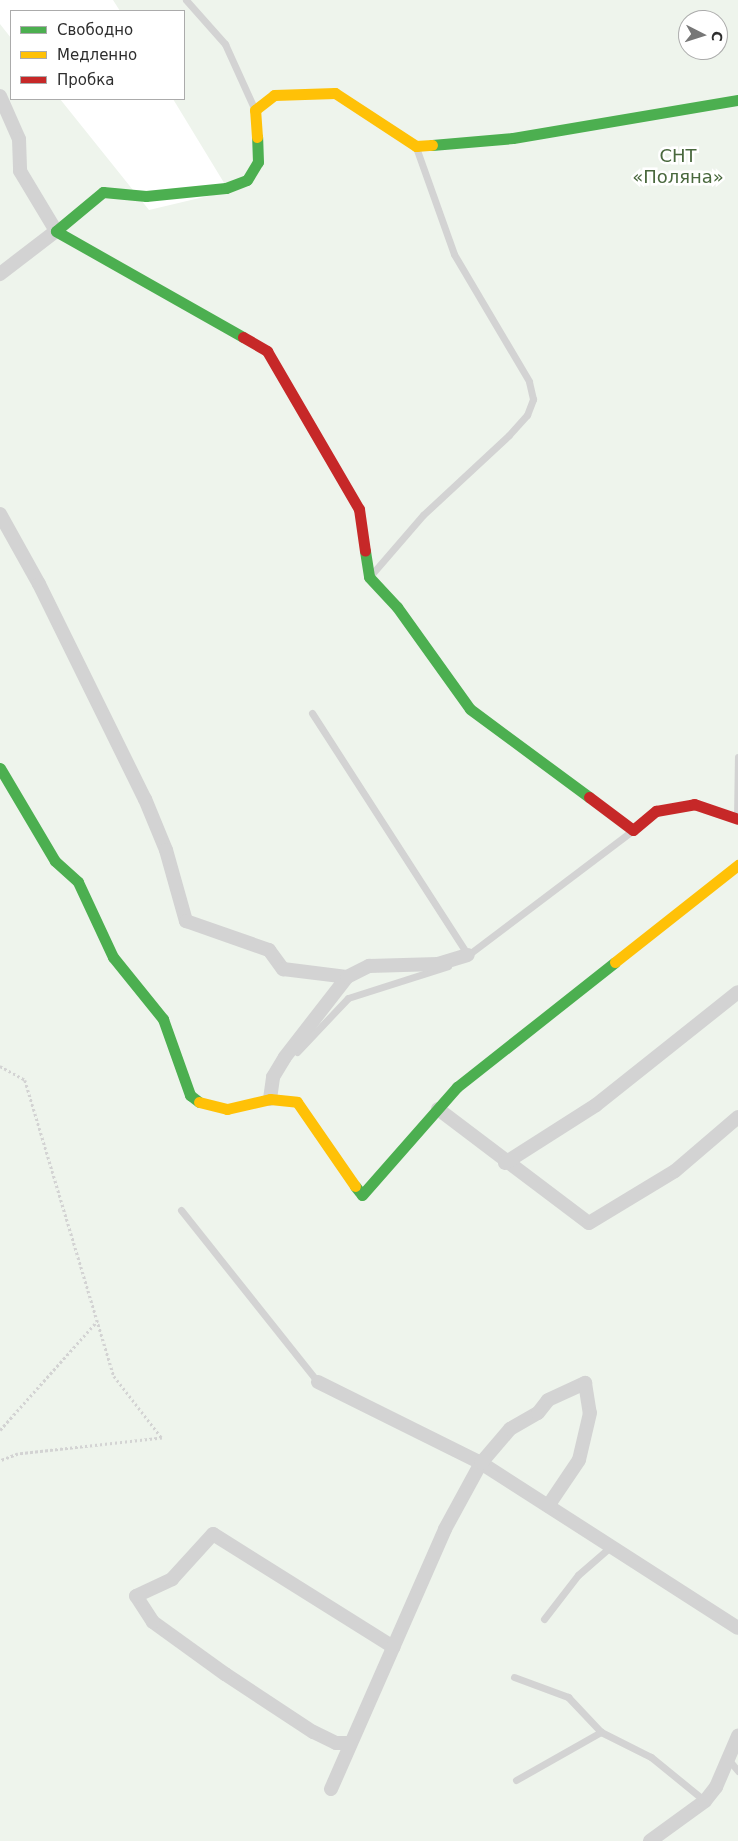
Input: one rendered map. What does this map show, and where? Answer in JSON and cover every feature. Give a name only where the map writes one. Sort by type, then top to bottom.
[{"type":"street","points":[[0,274],[103,192],[146,196],[226,188],[247,180],[258,162],[255,110],[274,95],[336,93],[416,146],[513,138],[738,100]]},
{"type":"street","points":[[0,96],[19,139],[20,171],[56,231],[267,351],[360,509],[369,577],[397,607],[470,709],[633,830],[656,811],[694,804],[737,819]]},
{"type":"street","points":[[0,514],[39,584],[144,799],[166,850],[186,921],[269,950],[283,969],[347,977]]},
{"type":"street","points":[[0,768],[55,861],[78,882],[113,957],[163,1020],[190,1095],[205,1107],[227,1109],[270,1099],[297,1102],[362,1195],[457,1087],[738,865]]},
{"type":"street","points":[[270,1099],[273,1077],[285,1057],[347,977],[369,966],[438,964],[468,955]]},
{"type":"street","points":[[505,1163],[596,1105],[738,992]]},
{"type":"street","points":[[438,1109],[505,1163],[589,1223],[675,1171],[738,1117]]},
{"type":"street","points":[[318,1382],[481,1463],[609,1548],[738,1628]]},
{"type":"street","points":[[331,1789],[349,1743],[445,1529],[481,1463],[510,1429],[538,1413],[548,1400],[585,1383],[590,1413],[579,1460],[548,1506]]},
{"type":"street","points":[[349,1743],[336,1743],[313,1732],[225,1674],[153,1622],[136,1596],[172,1580],[213,1534],[393,1647]]},
{"type":"street","points":[[650,1841],[705,1801],[738,1736]]},
{"type":"lane","points":[[186,0],[225,44],[255,110]]},
{"type":"lane","points":[[369,577],[423,515],[509,435],[527,415],[533,399],[529,381],[454,254],[442,212],[416,146]]},
{"type":"lane","points":[[312,713],[468,955]]},
{"type":"lane","points":[[737,819],[738,757]]},
{"type":"lane","points":[[270,1099],[277,1077],[348,998],[425,976],[468,955],[633,830]]},
{"type":"lane","points":[[181,1210],[318,1382]]},
{"type":"lane","points":[[544,1619],[578,1575],[609,1548]]},
{"type":"lane","points":[[514,1677],[568,1698],[601,1732],[651,1757],[705,1801]]},
{"type":"lane","points":[[516,1780],[601,1732]]},
{"type":"lane","points":[[728,1759],[738,1771]]},
{"type":"path","points":[[0,1066],[25,1080],[114,1376],[162,1438],[18,1454],[0,1461]]},
{"type":"path","points":[[0,1430],[97,1320]]},
{"type":"green space","name":"СНТ «Поляна»","points":[[113,0],[738,0],[738,1841],[0,1841],[0,24],[10,37],[10,100],[61,100],[149,210],[229,191],[174,100],[185,100],[185,10],[119,10]]},
{"type":"traffic: fast","points":[[432,145],[513,138],[738,100]]},
{"type":"traffic: fast","points":[[243,337],[56,231],[103,192],[146,196],[226,188],[247,180],[258,162],[257,137]]},
{"type":"traffic: fast","points":[[365,551],[369,577],[397,607],[470,709],[589,797]]},
{"type":"traffic: fast","points":[[0,768],[55,861],[78,882],[113,957],[163,1019],[190,1095],[199,1102]]},
{"type":"traffic: fast","points":[[355,1186],[362,1195],[457,1087],[615,962]]},
{"type":"traffic: slow","points":[[257,137],[255,110],[274,95],[335,93],[416,146],[432,145]]},
{"type":"traffic: slow","points":[[615,962],[738,865]]},
{"type":"traffic: slow","points":[[199,1102],[227,1109],[270,1099],[297,1102],[355,1186]]},
{"type":"traffic: jam","points":[[243,337],[267,351],[359,509],[365,551]]},
{"type":"traffic: jam","points":[[589,797],[633,830],[656,811],[694,804],[738,819]]}]
